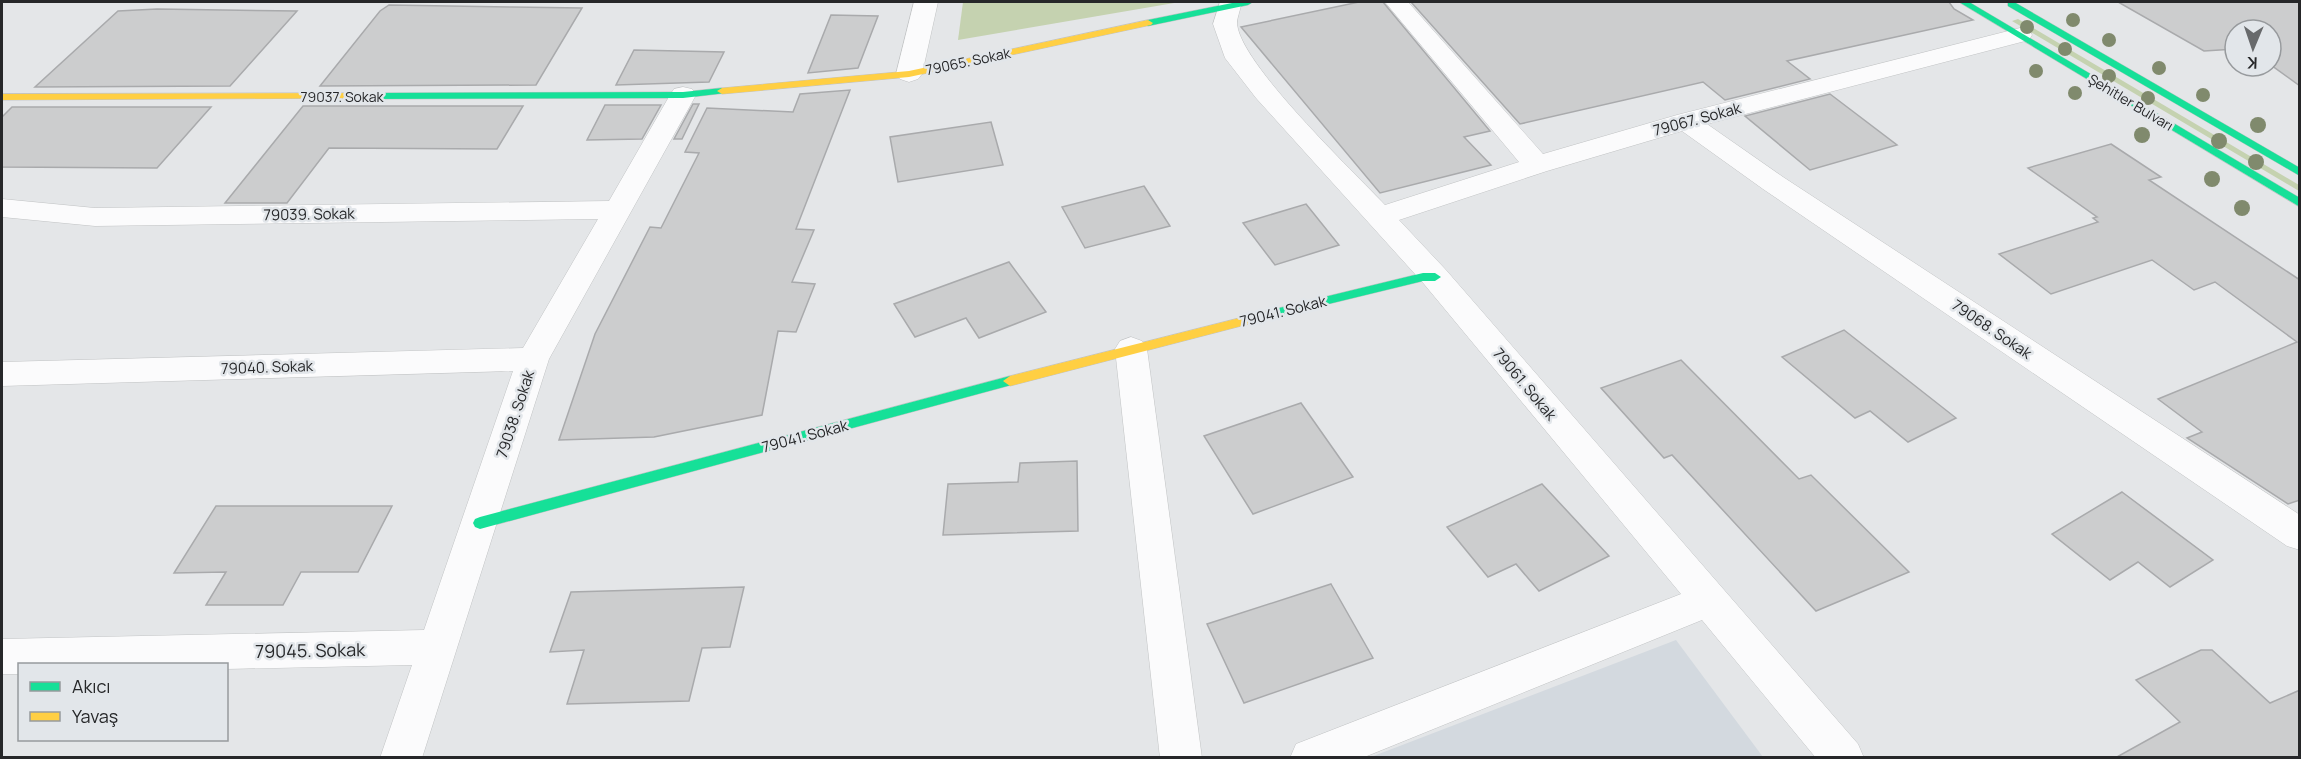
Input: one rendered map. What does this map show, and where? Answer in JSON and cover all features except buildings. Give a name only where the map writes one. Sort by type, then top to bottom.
[{"type":"street","points":[[909,74],[926,2]]},
{"type":"street","points":[[1396,2],[1537,165]]},
{"type":"street","name":"Şehitler Bulvarı","points":[[1963,2],[2300,203]]},
{"type":"street","name":"Şehitler Bulvarı","points":[[2007,2],[2300,173]]},
{"type":"street","name":"79065. Sokak","points":[[683,95],[909,74],[1235,3]]},
{"type":"street","name":"79061. Sokak","points":[[1235,3],[1225,24],[1238,58],[1265,93],[1435,277],[1844,758]]},
{"type":"street","name":"79067. Sokak","points":[[1378,217],[1537,165],[1686,121],[2020,35]]},
{"type":"street","name":"79037. Sokak","points":[[2,97],[683,95]]},
{"type":"street","name":"79038. Sokak","points":[[401,758],[533,359],[683,95]]},
{"type":"street","name":"79068. Sokak","points":[[1686,121],[1773,183],[2300,535]]},
{"type":"street","name":"79039. Sokak","points":[[2,208],[95,217],[617,210]]},
{"type":"street","name":"79041. Sokak","points":[[480,523],[1131,349],[1423,277],[1435,277]]},
{"type":"street","points":[[1131,349],[1180,758]]},
{"type":"street","name":"79040. Sokak","points":[[2,374],[533,359]]},
{"type":"street","points":[[1311,758],[1710,600]]},
{"type":"street","name":"79045. Sokak","points":[[2,657],[438,647]]},
{"type":"shaded area","points":[[1676,640],[1763,757],[1371,757]]},
{"type":"green space","points":[[963,2],[1180,2],[958,40]]},
{"type":"green space","points":[[2018,19],[2299,185],[2299,191],[2012,21]]},
{"type":"traffic: fast","points":[[1148,23],[1248,2]]},
{"type":"traffic: fast","points":[[1963,2],[2300,203]]},
{"type":"traffic: fast","points":[[2011,4],[2300,173]]},
{"type":"traffic: fast","points":[[366,96],[683,95],[722,91]]},
{"type":"traffic: fast","points":[[1271,314],[1423,277],[1435,277]]},
{"type":"traffic: fast","points":[[480,523],[1010,381]]},
{"type":"traffic: slow","points":[[722,91],[909,74],[1148,23]]},
{"type":"traffic: slow","points":[[2,97],[366,96]]},
{"type":"traffic: slow","points":[[1010,381],[1271,314]]}]
